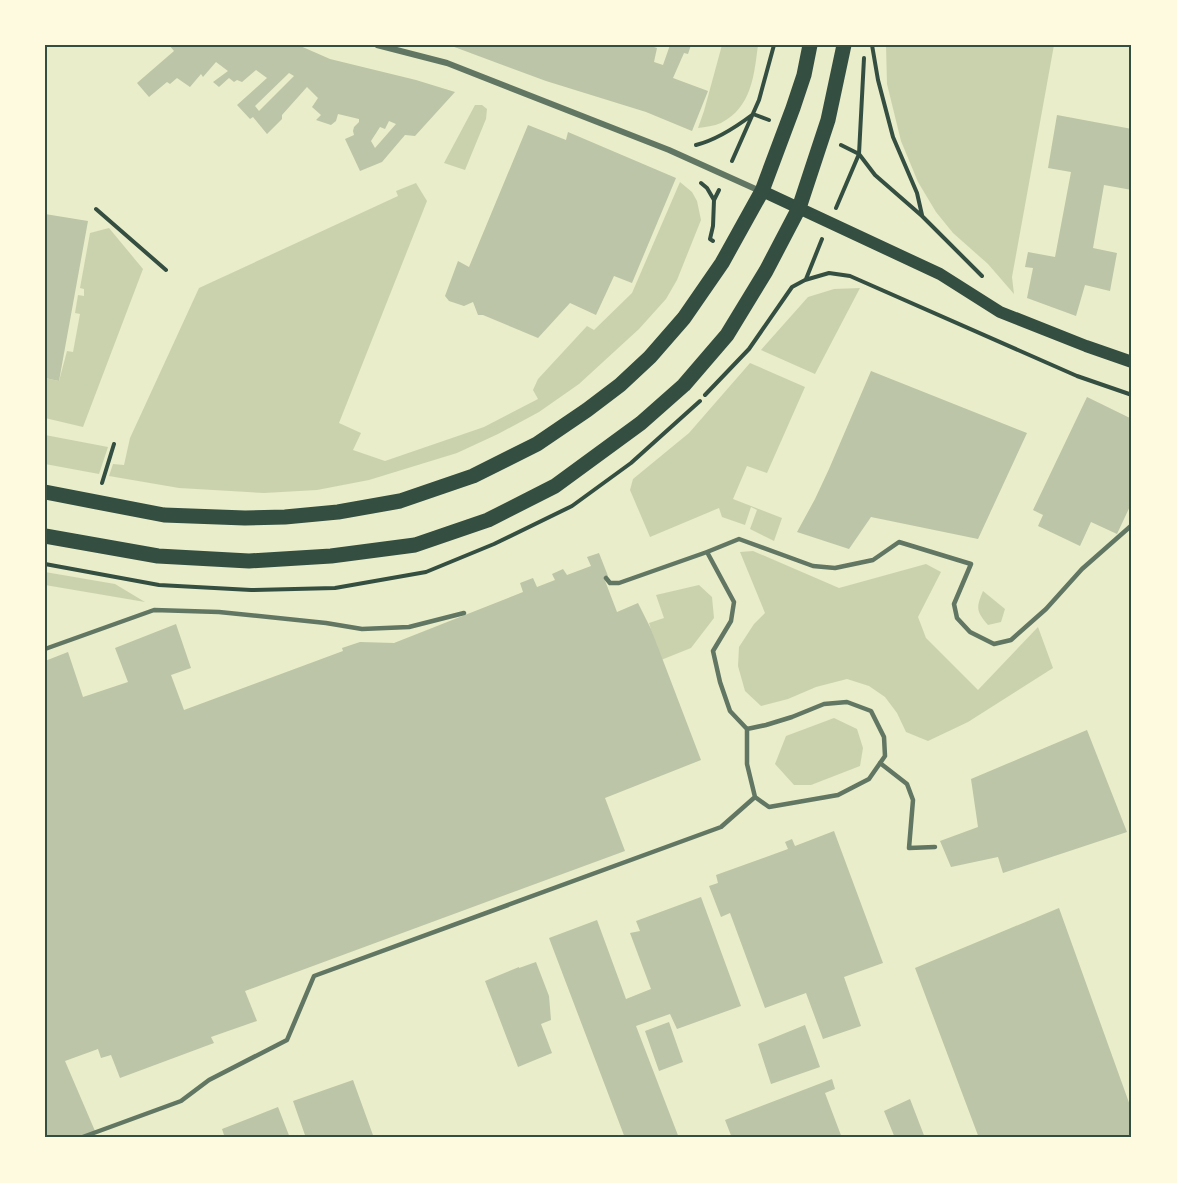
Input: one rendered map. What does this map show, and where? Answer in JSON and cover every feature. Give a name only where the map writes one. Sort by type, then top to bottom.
[{"type":"main road","points":[[45,492],[164,514],[285,518],[338,512],[400,501],[473,476],[537,444],[588,410],[620,385],[650,357],[684,318],[730,250],[762,191],[804,75],[810,45]]},
{"type":"main road","points":[[45,536],[158,556],[249,561],[331,556],[415,545],[488,520],[555,486],[641,423],[684,385],[727,334],[766,271],[799,208],[828,120],[844,45]]},
{"type":"main road","points":[[762,191],[940,274],[1000,312],[1132,362]]},
{"type":"street","points":[[377,45],[447,63],[669,150],[762,191]]},
{"type":"lane","points":[[606,578],[610,583],[619,583],[738,539],[813,566],[835,568],[873,560],[899,542],[971,564],[954,604],[957,618],[970,632],[994,644],[1011,640],[1046,609],[1082,569],[1132,525]]},
{"type":"lane","points":[[707,552],[734,602],[731,621],[713,651],[730,711],[747,729],[747,764],[755,797],[769,807],[838,795],[869,779],[885,756],[884,737],[871,711],[847,702],[824,704],[766,725],[747,729]]},
{"type":"lane","points":[[45,649],[154,610],[219,612],[362,629],[409,627],[464,613]]},
{"type":"lane","points":[[880,763],[908,784],[913,800],[909,848],[935,847]]},
{"type":"lane","points":[[80,1138],[181,1101],[209,1080],[287,1040],[314,976],[721,827],[755,797]]},
{"type":"path","points":[[706,247],[713,226],[714,200],[759,100],[774,45]]},
{"type":"path","points":[[872,45],[878,80],[893,137],[917,193],[922,216]]},
{"type":"path","points":[[864,55],[859,154],[875,175],[922,216],[983,278]]},
{"type":"path","points":[[669,150],[704,143],[737,127],[753,114]]},
{"type":"path","points":[[96,209],[166,270]]},
{"type":"path","points":[[710,239],[730,250]]},
{"type":"path","points":[[792,287],[829,273],[850,276],[1077,375],[1132,395]]},
{"type":"path","points":[[112,487],[101,485],[114,444]]},
{"type":"green space","points":[[722,45],[758,45],[753,79],[745,99],[731,116],[721,123],[698,128],[704,111]]},
{"type":"green space","points":[[886,45],[1054,45],[1012,277],[1014,294],[988,264],[953,233],[936,212],[918,182],[901,141],[887,84]]},
{"type":"green space","points":[[475,105],[482,105],[487,109],[486,119],[465,170],[444,163]]},
{"type":"green space","points":[[680,182],[692,192],[697,201],[701,220],[677,280],[666,299],[639,329],[579,384],[539,412],[498,434],[457,453],[369,480],[317,490],[264,493],[179,488],[109,476],[113,464],[124,465],[130,438],[199,288],[398,196],[396,191],[416,183],[427,201],[339,423],[361,433],[353,450],[385,461],[484,427],[538,399],[533,390],[538,379],[587,326],[594,330],[632,293]]},
{"type":"green space","points":[[109,228],[143,269],[83,427],[45,418],[45,378],[59,381],[67,351],[73,352],[80,314],[75,313],[78,295],[84,296],[84,289],[80,288],[90,233]]},
{"type":"green space","points":[[860,288],[815,374],[761,350],[808,297],[834,289]]},
{"type":"green space","points":[[750,363],[805,387],[767,473],[747,466],[733,499],[782,518],[774,541],[750,529],[757,510],[751,507],[745,525],[722,517],[719,508],[650,537],[630,490],[633,479],[689,433]]},
{"type":"green space","points":[[45,435],[108,447],[99,474],[45,464]]},
{"type":"green space","points":[[753,551],[839,588],[926,564],[941,572],[918,617],[926,638],[978,690],[1038,627],[1053,668],[968,722],[928,741],[906,732],[897,713],[885,697],[869,686],[847,679],[761,706],[745,691],[738,666],[739,647],[754,624],[765,613],[740,552]]},
{"type":"green space","points":[[45,572],[115,584],[145,602],[45,585]]},
{"type":"green space","points":[[699,585],[712,597],[714,618],[691,648],[661,660],[649,623],[664,618],[656,595]]},
{"type":"green space","points":[[983,591],[1005,609],[1001,622],[988,625],[981,616],[978,606]]},
{"type":"green space","points":[[834,718],[857,729],[863,748],[860,766],[811,785],[794,785],[775,764],[786,736]]},
{"type":"building","points":[[169,45],[298,45],[330,59],[455,92],[415,136],[405,135],[382,162],[360,171],[345,139],[354,135],[354,127],[359,119],[338,114],[336,121],[331,125],[316,120],[321,115],[312,107],[318,98],[307,87],[267,134],[253,117],[250,119],[237,105],[267,78],[256,70],[242,82],[237,80],[234,82],[229,78],[219,87],[213,82],[228,71],[216,62],[203,77],[201,74],[190,87],[177,78],[170,84],[167,82],[149,97],[137,83],[174,51]],"holes":[[[289,73],[294,76],[259,111],[255,106]],[[389,121],[396,124],[375,148],[371,141],[380,127],[385,129]]]},
{"type":"building","points":[[449,45],[654,45],[657,48],[654,62],[663,65],[670,45],[691,45],[688,54],[684,53],[673,78],[708,91],[692,131],[646,112],[546,81]]},
{"type":"building","points":[[1057,115],[1132,129],[1132,190],[1104,185],[1093,248],[1117,253],[1110,291],[1085,285],[1076,316],[1027,298],[1033,268],[1025,267],[1028,252],[1055,257],[1071,172],[1048,168]]},
{"type":"building","points":[[528,125],[566,140],[568,132],[676,178],[632,283],[614,276],[596,315],[570,303],[538,338],[478,315],[473,302],[464,306],[449,301],[445,296],[458,261],[469,267]]},
{"type":"building","points":[[45,214],[88,221],[59,381],[45,378]]},
{"type":"building","points":[[871,371],[1027,433],[978,539],[871,517],[849,549],[797,532],[829,469]]},
{"type":"building","points":[[1087,397],[1132,419],[1132,502],[1117,534],[1091,522],[1080,546],[1038,526],[1043,515],[1033,510]]},
{"type":"building","points":[[599,553],[608,576],[604,578],[617,612],[638,603],[651,629],[701,760],[605,798],[625,851],[245,991],[257,1021],[211,1037],[214,1043],[120,1078],[111,1055],[101,1058],[98,1049],[65,1061],[95,1131],[77,1138],[45,1138],[45,661],[68,652],[83,697],[128,682],[115,648],[176,624],[191,668],[171,675],[184,710],[343,651],[342,648],[360,642],[394,643],[523,592],[520,583],[533,578],[537,587],[555,580],[552,574],[563,569],[567,575],[591,566],[587,557]]},
{"type":"building","points":[[1087,730],[1127,832],[1003,873],[998,857],[951,867],[940,841],[978,827],[971,779]]},
{"type":"building","points":[[834,831],[883,963],[844,977],[861,1026],[823,1039],[806,993],[765,1008],[730,913],[721,917],[709,886],[718,883],[716,875],[788,849],[785,842],[792,839],[795,846]]},
{"type":"building","points":[[701,897],[741,1006],[677,1029],[670,1014],[636,1026],[679,1138],[625,1138],[549,938],[597,920],[626,999],[651,989],[630,933],[640,931],[636,921]]},
{"type":"building","points":[[1059,908],[1132,1111],[1132,1138],[979,1138],[915,968]]},
{"type":"building","points":[[536,962],[549,996],[551,1020],[541,1024],[552,1053],[518,1067],[485,981]]},
{"type":"building","points":[[669,1022],[683,1062],[659,1071],[645,1031]]},
{"type":"building","points":[[805,1025],[820,1067],[771,1084],[758,1044]]},
{"type":"building","points":[[832,1079],[835,1089],[825,1093],[842,1138],[732,1138],[725,1120]]},
{"type":"building","points":[[353,1080],[374,1138],[306,1138],[293,1101]]},
{"type":"building","points":[[910,1099],[925,1138],[895,1138],[884,1111]]},
{"type":"building","points":[[278,1107],[290,1138],[225,1138],[222,1129]]}]
